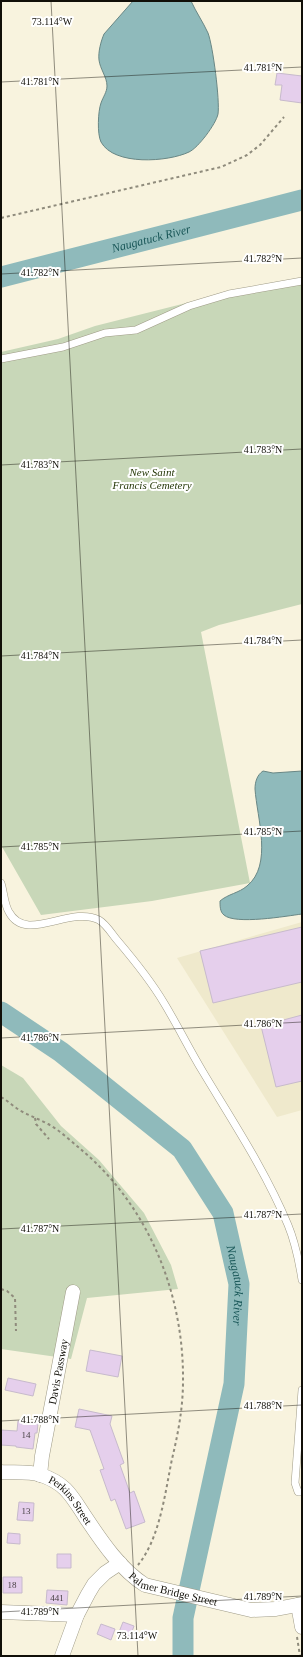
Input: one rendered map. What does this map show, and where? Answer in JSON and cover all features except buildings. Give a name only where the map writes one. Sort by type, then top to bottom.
[{"type":"street","name":"Davis Passway","points":[[40,1474],[42,1456],[73,1292]]},
{"type":"street","name":"Perkins Street","points":[[1,1472],[40,1474],[60,1484],[73,1496],[86,1518],[120,1563]]},
{"type":"street","name":"Palmer Bridge Street","points":[[120,1563],[145,1585],[163,1590],[239,1607],[262,1610],[300,1604]]},
{"type":"street","points":[[62,1656],[77,1615],[94,1584],[105,1573],[120,1563]]},
{"type":"street","points":[[300,1604],[302,1627]]},
{"type":"street","points":[[1,1612],[77,1615]]},
{"type":"lane","points":[[1,359],[62,347],[105,333],[136,330],[189,306],[223,296],[302,281]]},
{"type":"lane","points":[[1,883],[9,912],[16,922],[27,925],[40,925],[63,918],[83,916],[100,920],[130,956],[164,1002],[202,1070],[265,1175],[289,1226],[299,1260],[302,1280]]},
{"type":"lane","points":[[302,1390],[295,1483],[298,1492],[302,1492]]},
{"type":"path","points":[[1,218],[221,167],[247,155],[260,145],[284,117]]},
{"type":"path","points":[[1,1097],[20,1110],[49,1124],[85,1154],[116,1186],[133,1209],[156,1249],[171,1287],[177,1315],[181,1346],[183,1382],[180,1423],[155,1532],[149,1550],[131,1574]]},
{"type":"path","points":[[35,1118],[36,1124],[49,1139]]},
{"type":"path","points":[[1,1289],[7,1291],[14,1298],[16,1331]]},
{"type":"shaded area","points":[[302,922],[302,1110],[277,1117],[177,958]]},
{"type":"green space","name":"New Saint Francis Cemetery","points":[[302,283],[302,604],[219,625],[201,632],[250,883],[152,901],[41,915],[1,845],[1,352],[58,339],[95,326],[210,297]]},
{"type":"green space","points":[[1,1065],[23,1078],[61,1126],[99,1160],[144,1213],[171,1265],[178,1289],[87,1298],[71,1359],[1,1349]]},
{"type":"water","points":[[133,1],[191,1],[208,33],[216,74],[218,114],[214,124],[202,141],[189,152],[168,158],[142,160],[117,155],[108,150],[101,142],[98,128],[99,111],[107,86],[99,60],[100,47],[104,34]]},
{"type":"water","points":[[263,771],[273,773],[302,771],[302,914],[250,920],[230,918],[222,912],[220,901],[247,886],[255,877],[260,866],[262,840],[255,784],[259,775]]},
{"type":"waterway","name":"Naugatuck River","points":[[1,277],[302,200]]},
{"type":"waterway","name":"Naugatuck River","points":[[1,1012],[61,1052],[182,1149],[223,1213],[239,1284],[234,1384],[183,1618],[183,1656]]}]
